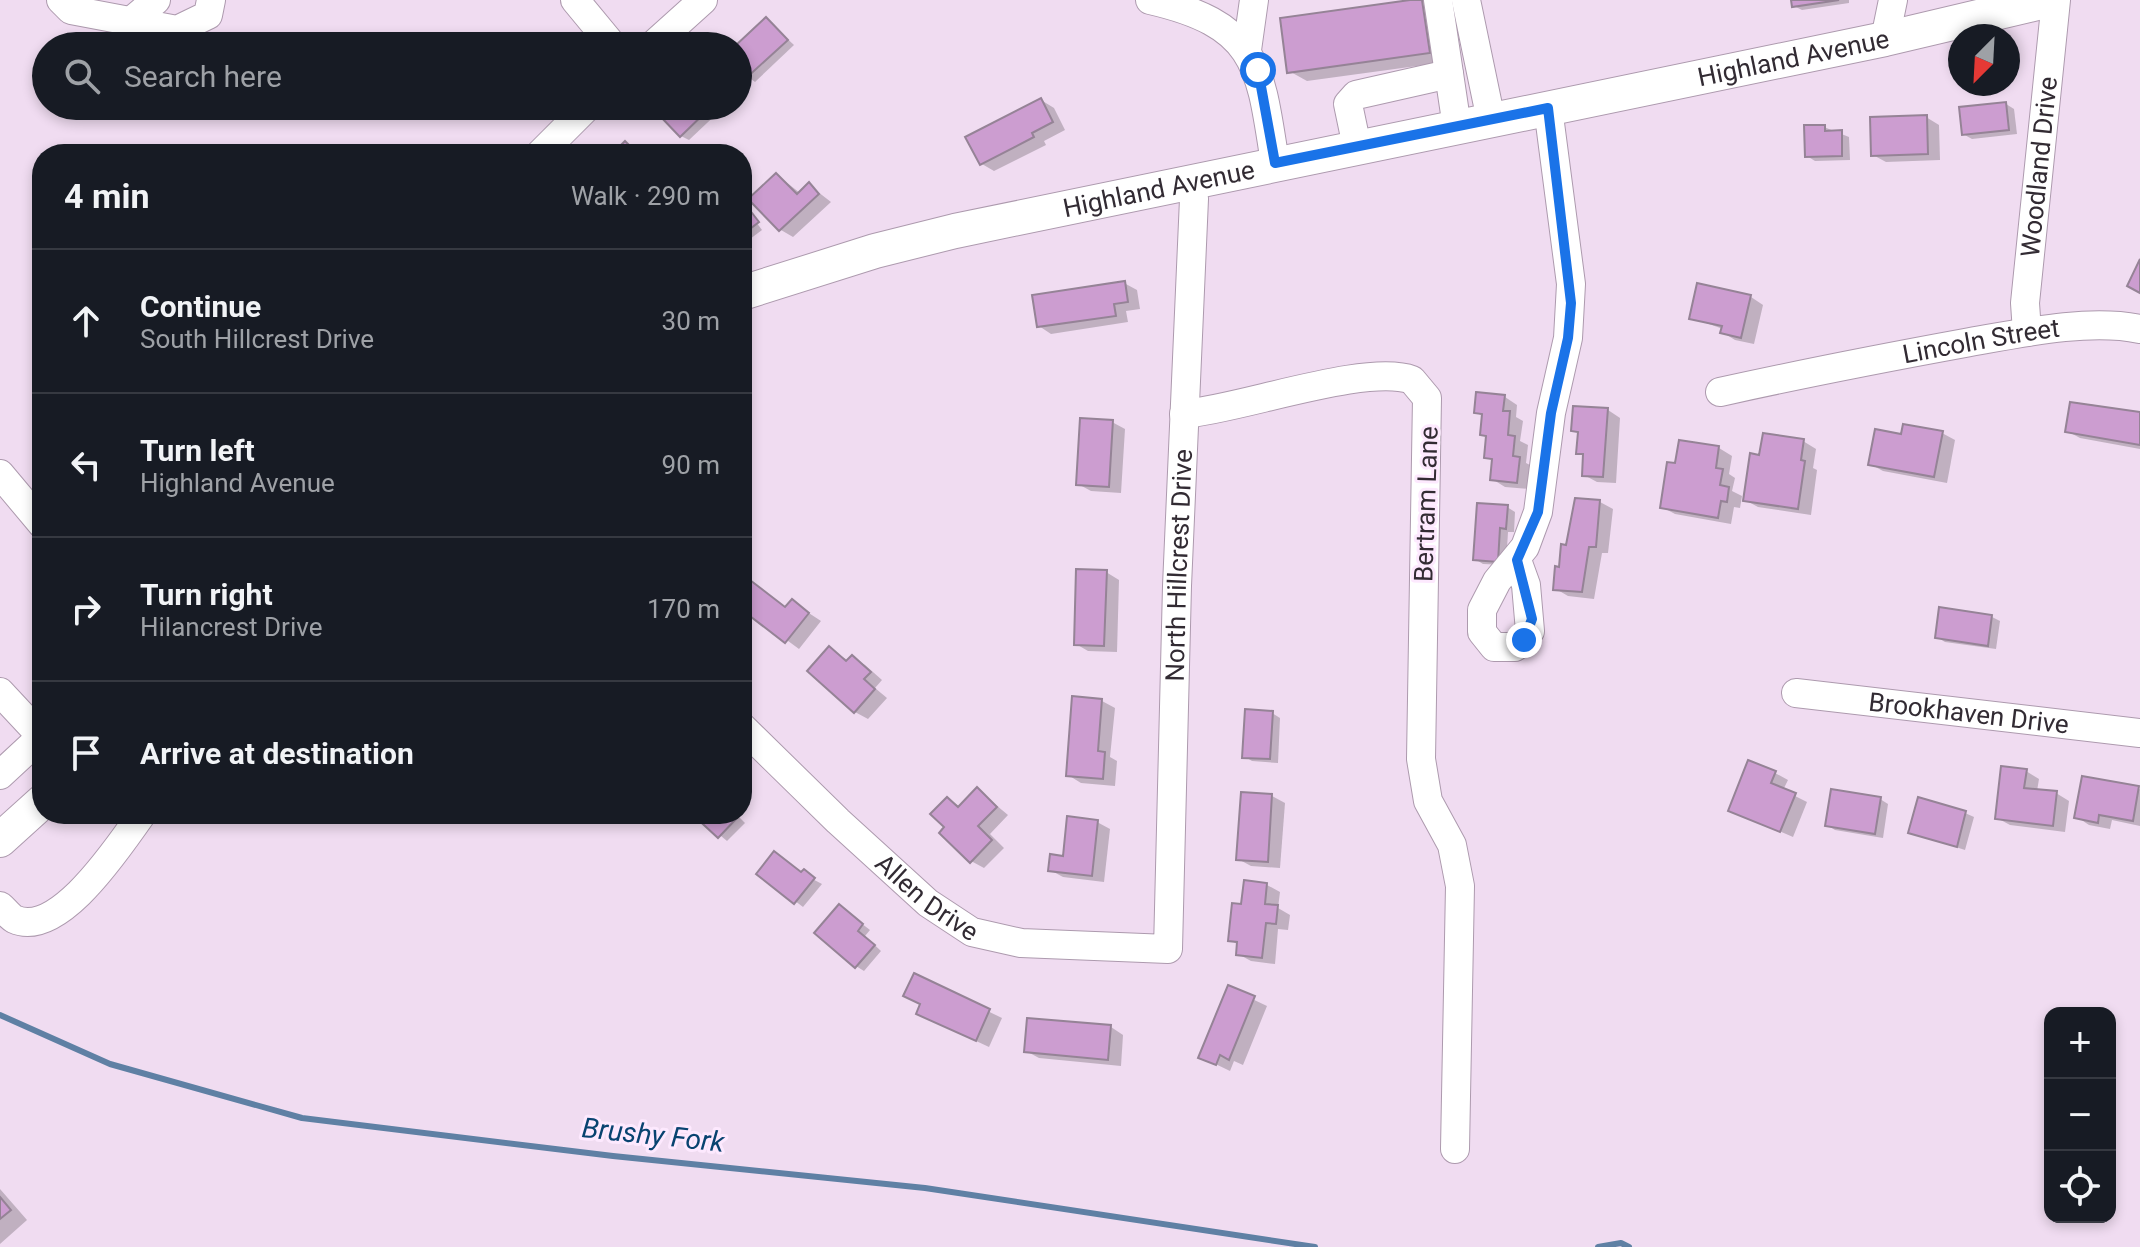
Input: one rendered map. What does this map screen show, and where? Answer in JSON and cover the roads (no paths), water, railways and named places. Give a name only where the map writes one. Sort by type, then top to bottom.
[{"type":"main road","name":"Highland Avenue","points":[[752,290],[875,251],[1191,180],[1885,39],[2053,0]]},
{"type":"main road","points":[[0,840],[32,811]]},
{"type":"street","points":[[129,23],[156,0]]},
{"type":"street","points":[[66,2],[71,10],[177,30],[208,15],[211,0]]},
{"type":"street","points":[[575,0],[601,32]]},
{"type":"street","points":[[668,32],[703,0]]},
{"type":"street","points":[[1150,0],[1211,20],[1247,50],[1264,91],[1275,163]]},
{"type":"street","points":[[1247,50],[1255,0]]},
{"type":"street","points":[[1438,0],[1457,127]]},
{"type":"street","points":[[1466,0],[1491,120]]},
{"type":"street","points":[[1885,39],[1893,0]]},
{"type":"street","name":"Woodland Drive","points":[[2027,332],[2025,303],[2053,0]]},
{"type":"street","points":[[1357,147],[1348,104],[1356,95],[1449,74]]},
{"type":"street","points":[[1517,560],[1538,512],[1551,413],[1568,338],[1571,303],[1548,108]]},
{"type":"street","points":[[550,144],[574,120]]},
{"type":"street","name":"North Hillcrest Drive","points":[[1168,949],[1184,414],[1194,199],[1191,180]]},
{"type":"street","name":"Lincoln Street","points":[[1720,392],[1821,369],[2027,332],[2101,325],[2140,329]]},
{"type":"street","name":"Bertram Lane","points":[[1184,414],[1215,412],[1383,375],[1400,375],[1421,388],[1429,411],[1421,759],[1428,801],[1452,845],[1460,886],[1455,1149]]},
{"type":"street","points":[[0,474],[32,512]]},
{"type":"street","points":[[0,692],[32,726]]},
{"type":"street","name":"Brookhaven Drive","points":[[1796,693],[2140,733]]},
{"type":"street","name":"Allen Drive","points":[[752,737],[928,903],[972,932],[1021,943],[1168,949]]},
{"type":"street","points":[[0,775],[32,746]]},
{"type":"street","points":[[0,906],[14,919],[39,921],[80,895],[134,824]]},
{"type":"waterway","name":"Brushy Fork","points":[[0,1015],[110,1064],[302,1118],[613,1156],[925,1188],[1315,1247]]},
{"type":"waterway","name":"Brushy Fork","points":[[1598,1247],[1621,1243],[1629,1247]]}]
